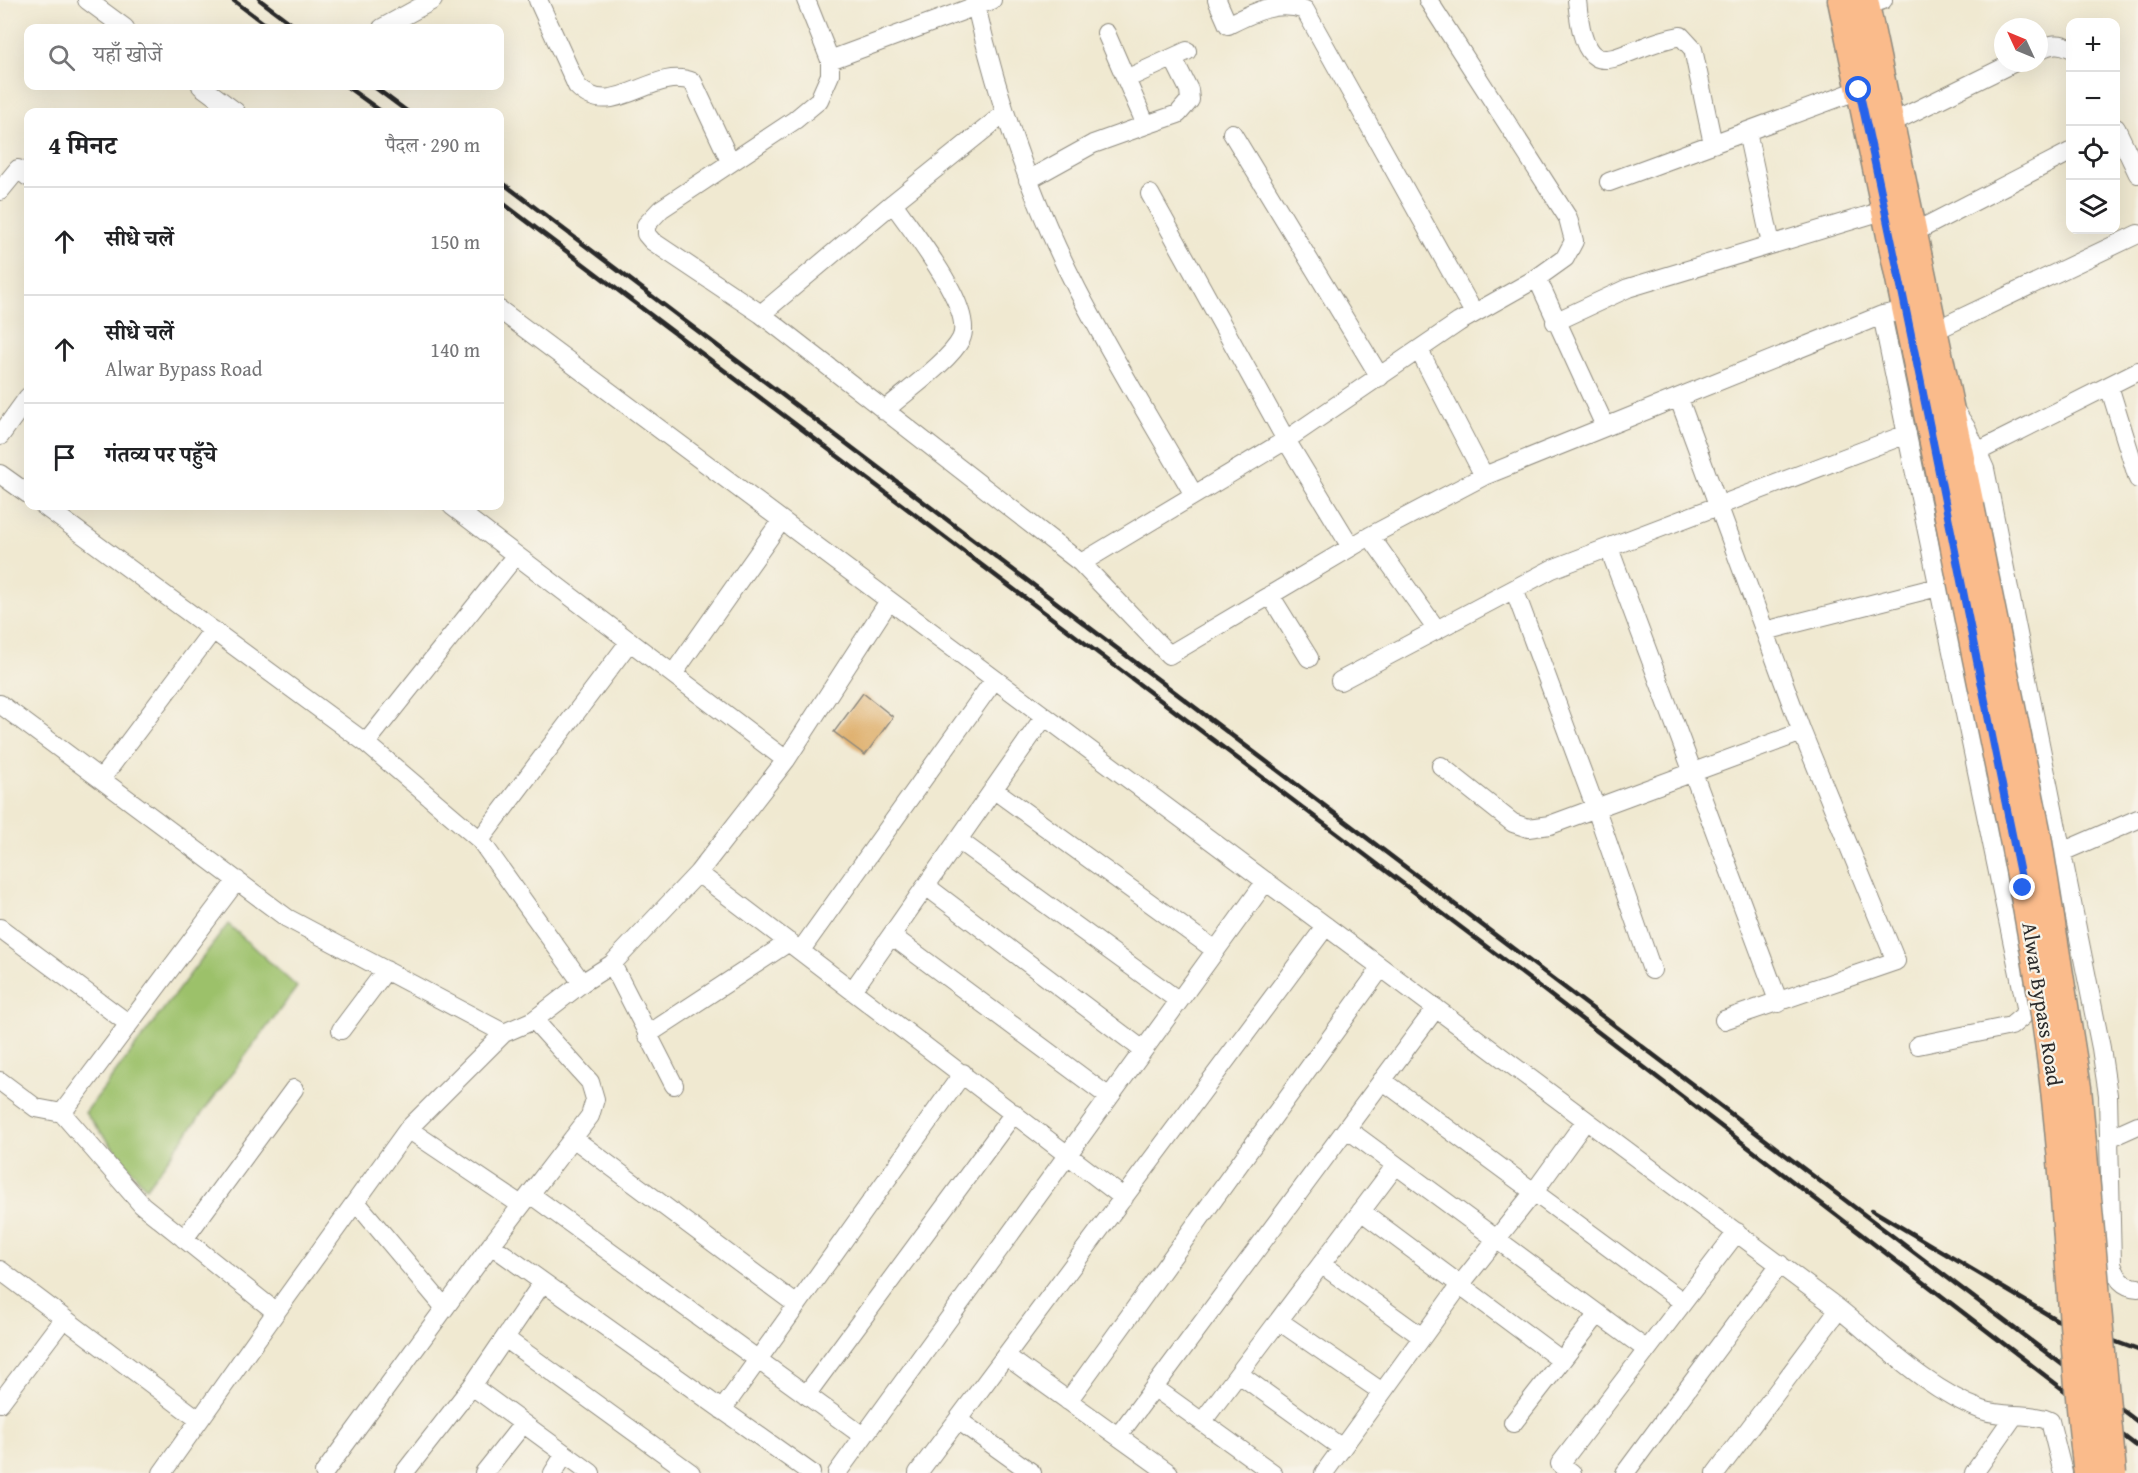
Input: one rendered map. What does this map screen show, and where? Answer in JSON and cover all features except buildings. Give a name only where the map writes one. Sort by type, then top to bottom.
[{"type":"main road","points":[[1864,1],[1859,90],[1886,210],[1903,238],[1934,331],[1949,404],[1958,506]]},
{"type":"main road","points":[[1864,1],[1891,123],[1903,238],[1895,312],[1958,506],[2036,830],[2077,1088],[2112,1473]]},
{"type":"main road","name":"Alwar Bypass Road","points":[[1958,506],[1970,635],[2023,888],[2061,1134],[2088,1473]]},
{"type":"street","points":[[87,0],[120,24]]},
{"type":"street","points":[[389,24],[434,0]]},
{"type":"street","points":[[538,0],[577,86],[585,95],[595,100],[611,99],[668,79],[683,77],[693,82],[730,161]]},
{"type":"street","points":[[806,0],[830,60],[830,75],[819,100],[795,120],[730,161],[661,209],[646,225],[646,234],[652,241],[760,314],[1081,563],[1169,656],[1370,536],[1484,476],[1895,312],[1907,434],[2026,1007],[2023,1016],[2010,1026],[1918,1045]]},
{"type":"street","points":[[1217,0],[1228,25],[1279,1],[1305,10],[1315,24],[1474,313]]},
{"type":"street","points":[[1081,563],[1286,440],[1474,313],[1537,278],[1565,258],[1571,250],[1574,241],[1568,218],[1428,0]]},
{"type":"street","points":[[1577,0],[1584,43],[1588,52],[1596,58],[1607,60],[1667,38],[1681,36],[1687,40],[1693,49],[1713,144]]},
{"type":"street","points":[[830,60],[984,3],[990,65],[1028,180],[1086,306],[1194,495]]},
{"type":"street","points":[[1106,33],[1146,125]]},
{"type":"street","points":[[2048,46],[2066,46]]},
{"type":"street","points":[[1028,180],[1093,144],[1178,114],[1190,100],[1180,54],[1126,79]]},
{"type":"street","points":[[1891,123],[1995,72]]},
{"type":"street","points":[[207,90],[231,108]]},
{"type":"street","points":[[1609,182],[1859,90]]},
{"type":"street","points":[[760,314],[1005,113]]},
{"type":"street","points":[[1747,132],[1771,244]]},
{"type":"street","points":[[1232,133],[1380,376]]},
{"type":"street","points":[[2120,136],[2138,174]]},
{"type":"street","points":[[1903,238],[2066,154]]},
{"type":"street","points":[[0,191],[18,169],[24,174]]},
{"type":"street","points":[[1150,194],[1286,440],[1351,547]]},
{"type":"street","points":[[884,411],[954,350],[962,336],[963,324],[953,293],[893,203]]},
{"type":"street","points":[[1555,322],[1628,288],[1886,210]]},
{"type":"street","points":[[1934,331],[2138,234]]},
{"type":"street","points":[[1537,278],[1555,322],[1605,426]]},
{"type":"street","points":[[504,313],[1780,1264],[1941,1390],[1985,1411],[2014,1416],[2037,1416],[2050,1421],[2117,1473]]},
{"type":"street","points":[[1419,350],[1484,476]]},
{"type":"street","points":[[1977,452],[2138,371]]},
{"type":"street","points":[[2109,386],[2138,479]]},
{"type":"street","points":[[1679,399],[1802,732],[1896,961],[1724,1020]]},
{"type":"street","points":[[0,436],[24,403]]},
{"type":"street","points":[[1949,404],[1967,429],[1985,469],[2101,1048],[2108,1095],[2112,1264],[2116,1278],[2126,1286],[2138,1288]]},
{"type":"street","points":[[1340,681],[1552,569],[1907,434]]},
{"type":"street","points":[[0,474],[24,491]]},
{"type":"street","points":[[49,510],[366,742],[480,840],[582,983]]},
{"type":"street","points":[[457,510],[786,760]]},
{"type":"street","points":[[673,674],[781,521]]},
{"type":"street","points":[[1370,536],[1437,630]]},
{"type":"street","points":[[1610,548],[1779,1003]]},
{"type":"street","points":[[366,742],[516,555]]},
{"type":"street","points":[[1765,631],[1938,587]]},
{"type":"street","points":[[1514,589],[1596,808],[1652,970]]},
{"type":"street","points":[[1270,595],[1309,658]]},
{"type":"street","points":[[162,1473],[198,1419],[408,1129],[504,1033],[534,1020],[582,983],[612,964],[698,873],[786,760],[889,601]]},
{"type":"street","points":[[101,779],[213,630]]},
{"type":"street","points":[[480,840],[630,642]]},
{"type":"street","points":[[647,1035],[795,946],[994,680]]},
{"type":"street","points":[[0,704],[287,918],[504,1033]]},
{"type":"street","points":[[853,990],[1044,717]]},
{"type":"street","points":[[1442,766],[1513,823],[1528,828],[1550,825],[1694,774],[1802,732]]},
{"type":"street","points":[[993,789],[1215,950]]},
{"type":"street","points":[[2062,852],[2138,819]]},
{"type":"street","points":[[958,840],[1179,1001]]},
{"type":"street","points":[[698,873],[1124,1198]]},
{"type":"street","points":[[62,1113],[237,880]]},
{"type":"street","points":[[837,1473],[1266,881]]},
{"type":"street","points":[[926,886],[1143,1050]]},
{"type":"street","points":[[918,1473],[1326,927]]},
{"type":"street","points":[[0,928],[129,1024]]},
{"type":"street","points":[[892,936],[1109,1097]]},
{"type":"street","points":[[612,964],[674,1085]]},
{"type":"street","points":[[1068,1401],[1381,968]]},
{"type":"street","points":[[341,1030],[386,970]]},
{"type":"street","points":[[1118,1436],[1436,1008]]},
{"type":"street","points":[[324,1473],[491,1245],[590,1116],[595,1099],[590,1082],[534,1020]]},
{"type":"street","points":[[722,1410],[963,1073]]},
{"type":"street","points":[[1382,1080],[1683,1302]]},
{"type":"street","points":[[0,1081],[36,1108],[62,1113],[142,1205],[276,1312]]},
{"type":"street","points":[[184,1239],[294,1089]]},
{"type":"street","points":[[806,1395],[1014,1113]]},
{"type":"street","points":[[1324,1473],[1460,1285],[1534,1192],[1586,1120]]},
{"type":"street","points":[[2109,1138],[2138,1125]]},
{"type":"street","points":[[408,1129],[526,1200],[759,1359],[862,1436]]},
{"type":"street","points":[[1347,1129],[1647,1350]]},
{"type":"street","points":[[573,1138],[797,1305]]},
{"type":"street","points":[[1202,1422],[1396,1165]]},
{"type":"street","points":[[356,1202],[445,1308]]},
{"type":"street","points":[[1361,1211],[1561,1360]]},
{"type":"street","points":[[1572,1473],[1560,1464],[1737,1233]]},
{"type":"street","points":[[491,1245],[811,1473]]},
{"type":"street","points":[[1322,1264],[1422,1337]]},
{"type":"street","points":[[1625,1473],[1780,1264]]},
{"type":"street","points":[[0,1270],[198,1419]]},
{"type":"street","points":[[404,1473],[472,1386],[543,1282]]},
{"type":"street","points":[[1716,1473],[1839,1309]]},
{"type":"street","points":[[1513,1423],[1598,1314]]},
{"type":"street","points":[[0,1403],[64,1318]]},
{"type":"street","points":[[1279,1321],[1382,1392]]},
{"type":"street","points":[[505,1338],[691,1473]]},
{"type":"street","points":[[1006,1356],[1169,1473]]},
{"type":"street","points":[[1239,1374],[1342,1448]]},
{"type":"street","points":[[472,1386],[591,1473]]},
{"type":"street","points":[[1155,1388],[1273,1473]]},
{"type":"street","points":[[1974,1473],[2014,1416]]},
{"type":"street","points":[[958,1420],[1013,1468],[1032,1473]]},
{"type":"street","points":[[2050,1421],[2063,1473]]},
{"type":"street","points":[[485,1473],[524,1424]]},
{"type":"street","points":[[553,1473],[565,1454]]},
{"type":"green space","points":[[228,924],[297,987],[146,1188],[85,1113]]},
{"type":"railway","points":[[233,0],[265,24]]},
{"type":"railway","points":[[260,0],[292,24]]},
{"type":"railway","points":[[352,90],[376,108]]},
{"type":"railway","points":[[378,90],[403,108]]},
{"type":"railway","points":[[504,184],[2138,1422]]},
{"type":"railway","points":[[504,204],[1524,975],[2138,1447]]},
{"type":"railway","points":[[1872,1210],[2057,1320],[2138,1350]]},
{"type":"route","points":[[1859,90],[1936,451],[1970,635],[2023,888]]}]
